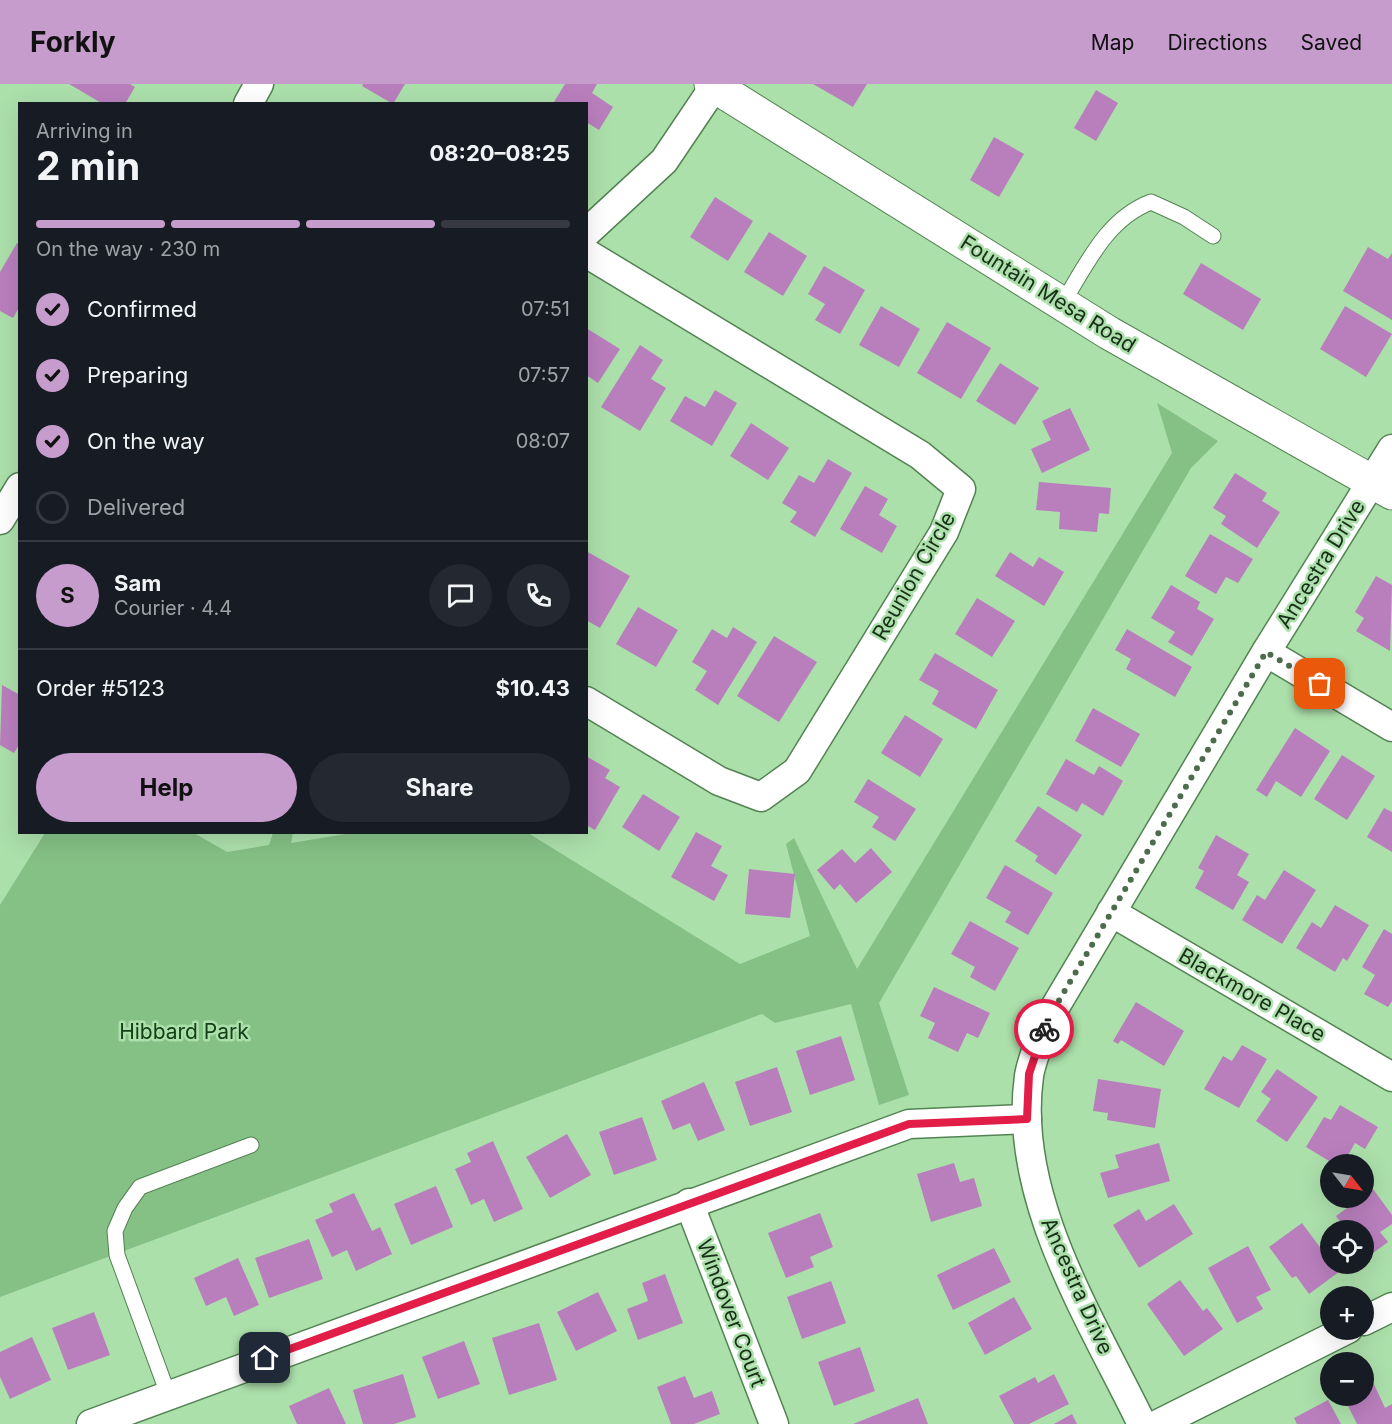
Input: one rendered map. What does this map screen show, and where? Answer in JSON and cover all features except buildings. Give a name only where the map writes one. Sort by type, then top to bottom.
[{"type":"main road","name":"Fountain Mesa Road","points":[[714,85],[1062,304],[1382,487]]},
{"type":"street","points":[[249,102],[260,84]]},
{"type":"street","points":[[588,230],[664,160],[714,85]]},
{"type":"street","name":"Reunion Circle","points":[[588,254],[920,455],[962,489],[944,532],[797,771],[761,796],[719,781],[588,702]]},
{"type":"street","name":"Ancestra Drive","points":[[1142,1424],[1046,1221],[1034,1172],[1027,1119],[1029,1074],[1048,1019],[1266,652],[1382,487],[1392,449]]},
{"type":"street","points":[[0,520],[18,491]]},
{"type":"street","points":[[1266,652],[1392,728]]},
{"type":"street","name":"Blackmore Place","points":[[1111,912],[1392,1077]]},
{"type":"street","points":[[91,1424],[688,1203],[909,1124],[1027,1119]]},
{"type":"street","name":"Windover Court","points":[[688,1203],[774,1424]]},
{"type":"street","points":[[1374,1316],[1392,1307]]},
{"type":"street","points":[[1158,1424],[1326,1340]]},
{"type":"lane","points":[[1062,304],[1109,229],[1134,209],[1151,202],[1184,217],[1213,236]]},
{"type":"lane","points":[[168,1394],[117,1255],[115,1231],[125,1208],[140,1187],[251,1145]]},
{"type":"green space","name":"Hibbard Park","points":[[1157,403],[1218,441],[1191,468],[879,1003],[909,1095],[879,1105],[851,1004],[775,1023],[762,1014],[0,1297],[0,905],[44,834],[196,834],[227,852],[269,845],[273,834],[293,834],[291,843],[346,834],[530,834],[740,964],[810,936],[786,844],[794,838],[857,969],[1172,453]]},
{"type":"way so far","points":[[1044,1029],[1266,652],[1320,684]]},
{"type":"route","points":[[265,1358],[909,1124],[964,1119],[1027,1119],[1029,1074],[1044,1029]]}]
